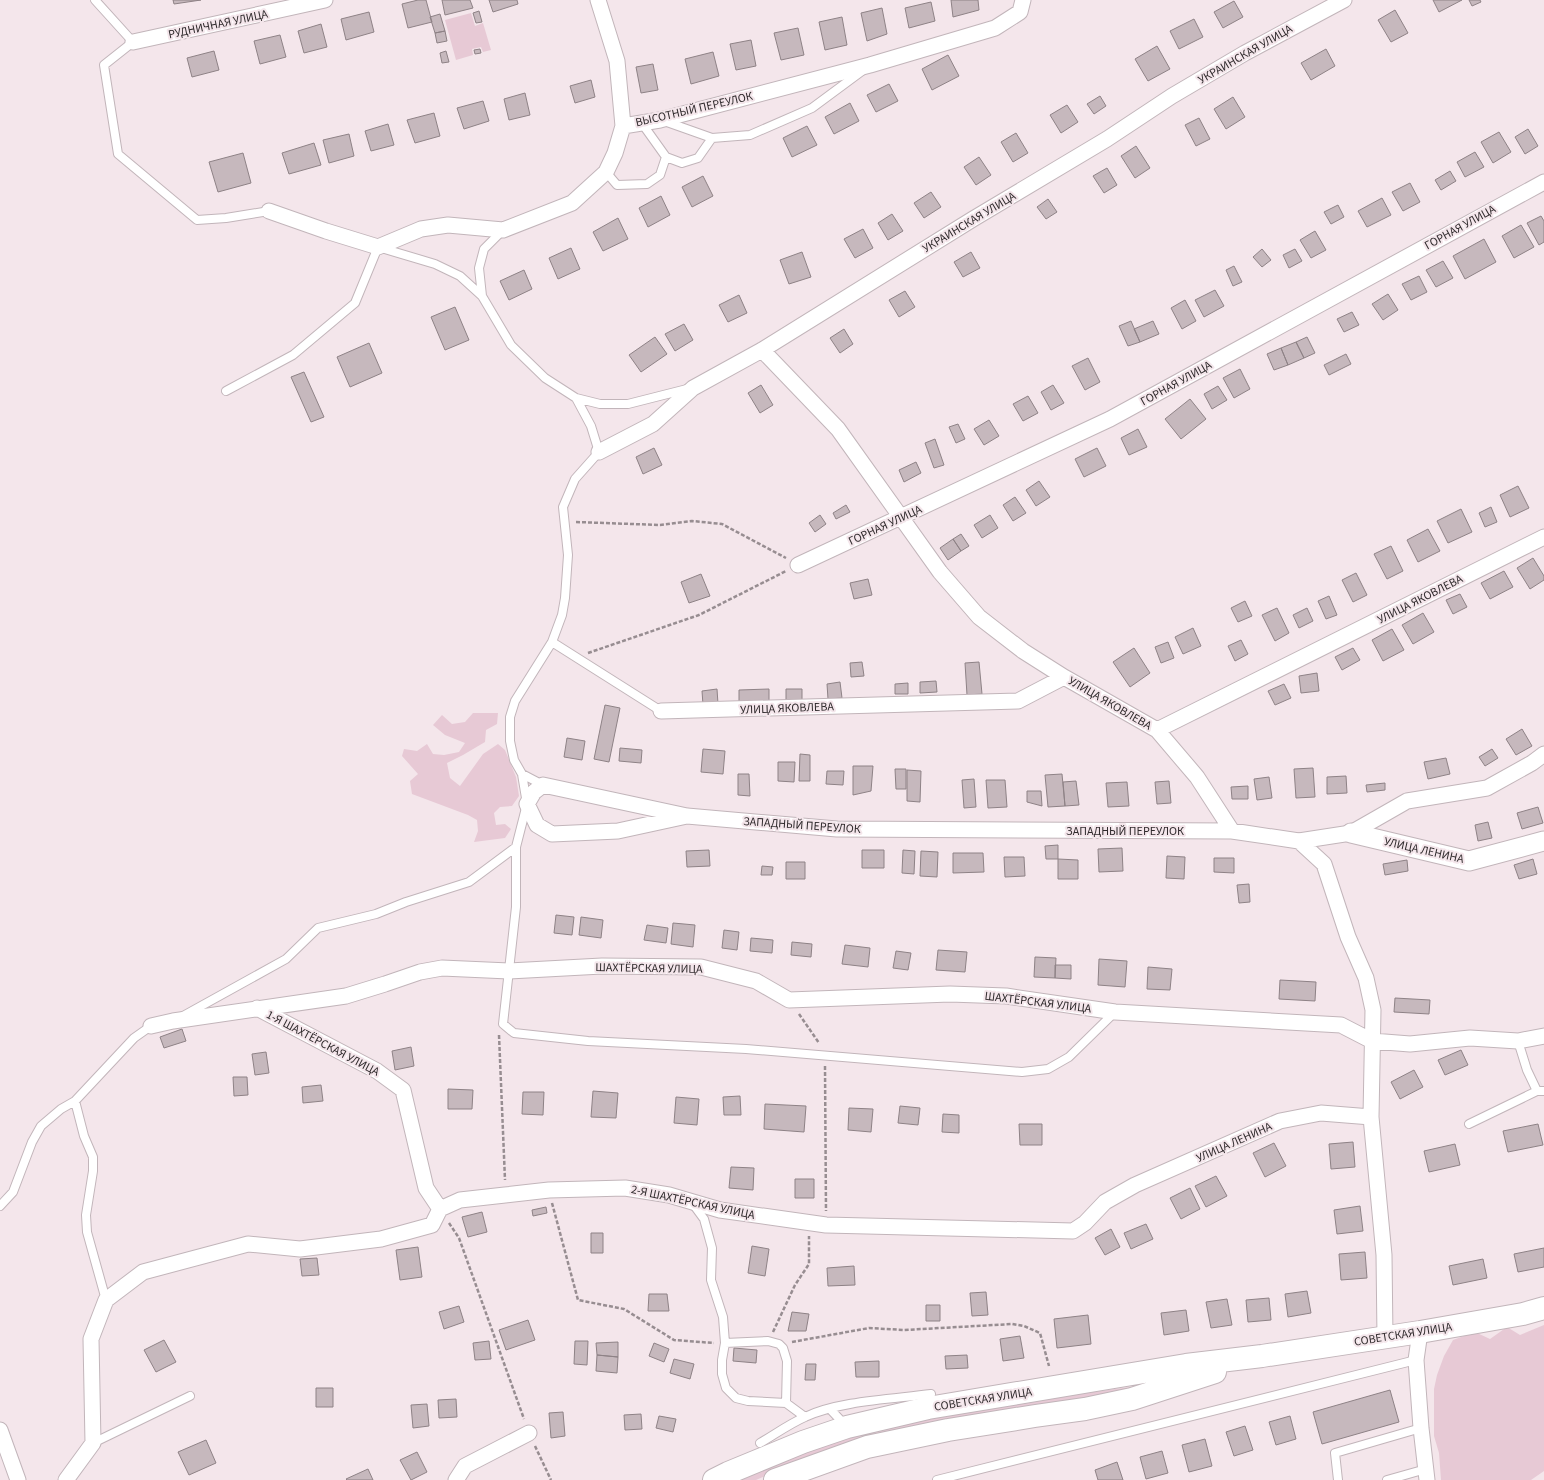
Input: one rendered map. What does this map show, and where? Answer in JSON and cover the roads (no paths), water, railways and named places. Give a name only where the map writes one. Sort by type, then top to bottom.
[{"type":"main road","name":"СОВЕТСКАЯ УЛИЦА","points":[[714,1480],[803,1442],[847,1427],[928,1408],[1186,1365],[1262,1356],[1420,1332],[1523,1314],[1544,1308]]},
{"type":"main road","name":"СОВЕТСКАЯ УЛИЦА","points":[[775,1480],[866,1447],[948,1430],[1034,1416],[1085,1410],[1132,1399],[1262,1356]]},
{"type":"street","name":"РУДНИЧНАЯ УЛИЦА","points":[[133,42],[326,0]]},
{"type":"street","points":[[598,0],[617,61],[622,126]]},
{"type":"street","name":"УКРАИНСКАЯ УЛИЦА","points":[[599,452],[653,424],[693,388],[762,350],[1108,139],[1172,96],[1245,53],[1344,0]]},
{"type":"street","name":"ВЫСОТНЫЙ ПЕРЕУЛОК","points":[[378,247],[420,229],[448,225],[503,230],[572,203],[606,172],[615,153],[622,126],[660,120],[870,65],[995,28],[1021,6]]},
{"type":"street","name":"ГОРНАЯ УЛИЦА","points":[[798,565],[1110,419],[1544,182]]},
{"type":"street","points":[[269,211],[378,247]]},
{"type":"street","points":[[762,350],[838,429],[900,518],[940,572],[979,617],[1023,651],[1064,677]]},
{"type":"street","name":"УЛИЦА ЯКОВЛЕВА","points":[[662,711],[1018,701],[1064,677],[1157,730],[1544,537]]},
{"type":"street","points":[[1157,730],[1196,777],[1232,831]]},
{"type":"street","name":"ЗАПАДНЫЙ ПЕРЕУЛОК","points":[[543,785],[687,816],[837,829],[1232,831],[1299,841],[1351,833],[1407,801],[1487,788],[1532,763],[1544,754]]},
{"type":"street","points":[[527,804],[534,792],[543,785]]},
{"type":"street","name":"ЗАПАДНЫЙ ПЕРЕУЛОК","points":[[527,804],[537,824],[552,834],[618,831],[687,816]]},
{"type":"street","name":"УЛИЦА ЛЕНИНА","points":[[1351,833],[1469,861],[1544,841]]},
{"type":"street","points":[[1299,841],[1324,864],[1348,937],[1366,978],[1373,1010],[1371,1117],[1384,1255],[1385,1337]]},
{"type":"street","name":"ШАХТЁРСКАЯ УЛИЦА","points":[[509,971],[602,966],[701,967],[756,981],[790,1000],[950,994],[1006,996],[1114,1012],[1341,1025],[1372,1041],[1410,1044],[1470,1038],[1518,1041],[1544,1036]]},
{"type":"street","name":"1-Я ШАХТЁРСКАЯ УЛИЦА","points":[[151,1026],[173,1021],[257,1008],[346,996],[420,972],[442,968],[509,971]]},
{"type":"street","name":"1-Я ШАХТЁРСКАЯ УЛИЦА","points":[[257,1008],[377,1071],[402,1090],[426,1188],[440,1209]]},
{"type":"street","name":"УЛИЦА ЛЕНИНА","points":[[1105,1202],[1135,1185],[1280,1121],[1321,1113],[1371,1117]]},
{"type":"street","name":"2-Я ШАХТЁРСКАЯ УЛИЦА","points":[[440,1209],[460,1200],[548,1190],[625,1188],[669,1195],[720,1210],[810,1224],[1073,1231],[1085,1223],[1105,1202]]},
{"type":"street","points":[[66,1480],[93,1443],[91,1339],[106,1300],[143,1272],[248,1244],[300,1249],[381,1239],[432,1225],[440,1209]]},
{"type":"street","points":[[1420,1332],[1416,1360],[1426,1474]]},
{"type":"street","points":[[0,1430],[18,1480]]},
{"type":"street","points":[[456,1480],[465,1466],[529,1433]]},
{"type":"lane","points":[[95,0],[133,42],[104,65],[118,154],[198,220],[226,218],[269,211]]},
{"type":"lane","points":[[660,120],[712,138],[750,135],[812,108],[870,65]]},
{"type":"lane","points":[[641,122],[666,157],[682,162],[698,158],[712,138]]},
{"type":"lane","points":[[606,172],[617,185],[647,184],[660,175],[666,157]]},
{"type":"lane","points":[[482,296],[479,268],[484,249],[503,230]]},
{"type":"lane","points":[[226,391],[293,355],[355,303],[378,247],[435,264],[460,276],[482,296],[511,346],[545,378],[576,398],[600,404],[628,404],[693,388]]},
{"type":"lane","points":[[576,398],[591,426],[599,452],[575,479],[564,507],[568,555],[565,598],[562,615],[552,642],[515,701],[510,717],[514,760],[522,774],[527,804],[516,847],[516,907],[503,1024],[514,1033],[588,1041],[746,1048],[1022,1072],[1048,1069],[1068,1057],[1114,1012]]},
{"type":"lane","points":[[552,642],[577,656],[662,711]]},
{"type":"lane","points":[[522,774],[543,785]]},
{"type":"lane","points":[[173,1021],[286,959],[318,928],[376,914],[406,902],[470,882],[516,847]]},
{"type":"lane","points":[[0,1206],[13,1192],[32,1142],[41,1126],[61,1109],[75,1100],[134,1038],[151,1026]]},
{"type":"lane","points":[[1469,1124],[1541,1091],[1527,1070],[1518,1041]]},
{"type":"lane","points":[[75,1100],[84,1136],[94,1157],[86,1215],[87,1232],[106,1300]]},
{"type":"lane","points":[[692,1203],[704,1219],[712,1248],[711,1280],[723,1317],[725,1343],[722,1360],[722,1374],[726,1388],[736,1398],[748,1401],[786,1402],[805,1417]]},
{"type":"lane","points":[[725,1343],[768,1341],[779,1344],[783,1348],[787,1361],[786,1402]]},
{"type":"lane","points":[[937,1480],[1416,1360]]},
{"type":"lane","points":[[760,1443],[805,1417],[830,1409],[861,1403],[930,1394]]},
{"type":"lane","points":[[93,1443],[190,1396]]},
{"type":"lane","points":[[830,1409],[847,1427]]},
{"type":"lane","points":[[1338,1480],[1335,1453],[1421,1428]]},
{"type":"lane","points":[[1387,1480],[1426,1474]]}]
